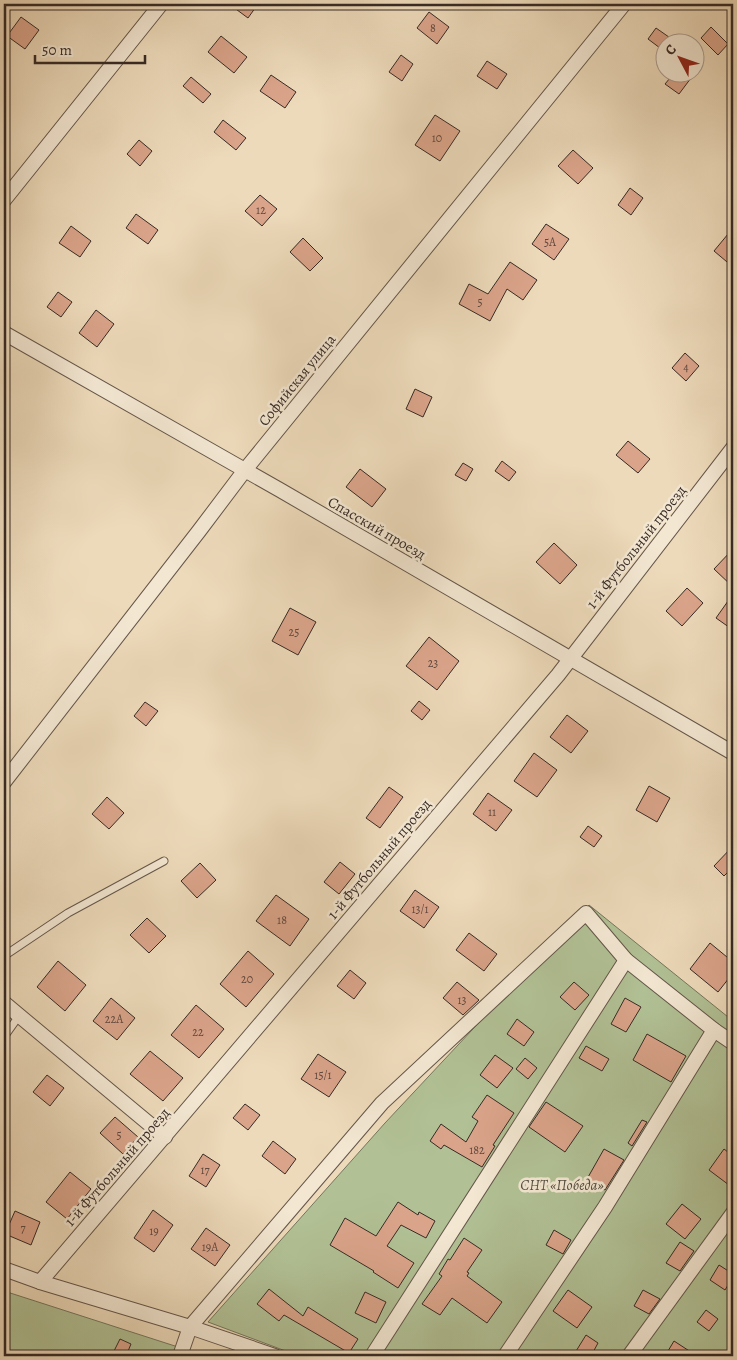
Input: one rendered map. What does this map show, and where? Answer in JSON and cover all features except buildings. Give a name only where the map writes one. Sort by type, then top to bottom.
[{"type":"street","points":[[4,200],[161,4]]},
{"type":"street","name":"Софийская улица","points":[[4,782],[245,470],[624,4]]},
{"type":"street","name":"Спасский проезд","points":[[4,333],[245,470],[733,753]]},
{"type":"street","name":"1-й Футбольный проезд","points":[[40,1282],[571,658],[733,448]]},
{"type":"street","points":[[180,1356],[190,1327],[382,1103],[586,913],[626,960],[714,1030],[733,1042]]},
{"type":"street","points":[[372,1356],[626,960]]},
{"type":"street","points":[[4,1003],[164,1137]]},
{"type":"street","points":[[505,1356],[605,1207],[714,1030]]},
{"type":"street","points":[[629,1356],[733,1213]]},
{"type":"street","points":[[4,1269],[40,1282],[190,1327],[275,1356]]},
{"type":"lane","points":[[4,956],[68,913],[164,861]]},
{"type":"lane","points":[[4,1037],[19,1016]]},
{"type":"green space","name":"СНТ «Победа»","points":[[589,905],[733,1021],[733,1356],[299,1356],[208,1322],[385,1123]]},
{"type":"green space","points":[[4,1291],[206,1356],[4,1356]]}]
